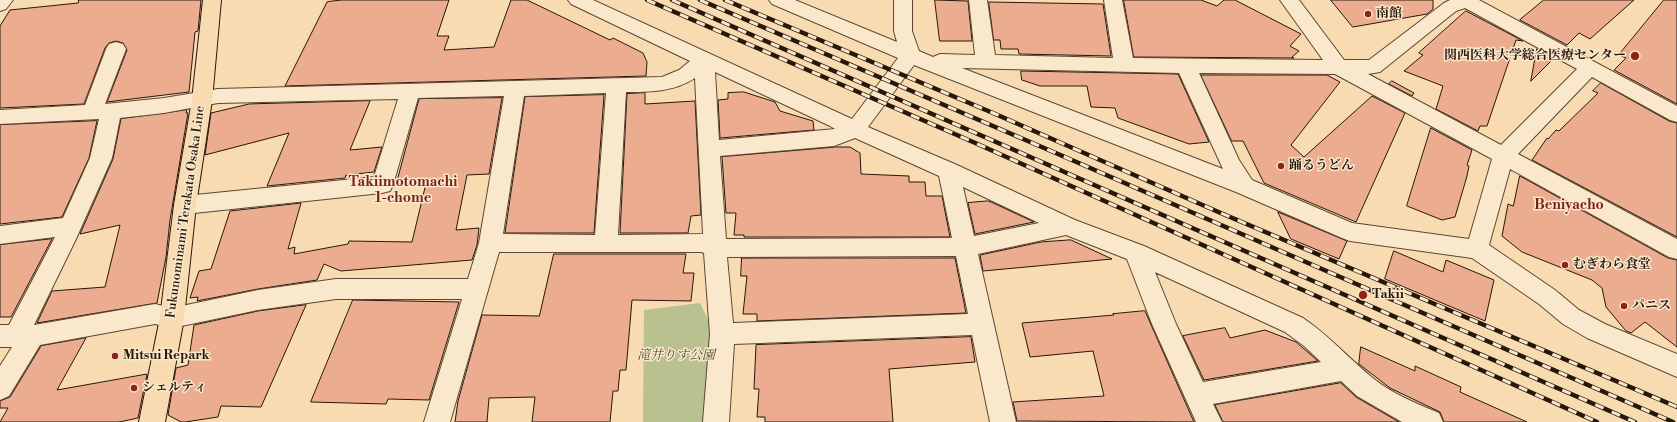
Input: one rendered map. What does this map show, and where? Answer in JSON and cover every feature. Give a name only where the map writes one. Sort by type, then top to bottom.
[{"type":"main road","name":"Fukunominami Terakata Osaka Line","points":[[152,422],[172,318],[185,205],[202,100],[212,0]]},
{"type":"street","points":[[0,5],[4,0]]},
{"type":"street","points":[[577,0],[704,58],[854,130],[949,171],[1067,226],[1136,253],[1294,325],[1313,338],[1344,369],[1366,388],[1384,400],[1430,422]]},
{"type":"street","points":[[778,0],[918,58],[1244,186],[1350,232],[1477,249],[1547,297],[1571,317],[1596,331],[1677,366]]},
{"type":"street","points":[[903,0],[903,31],[918,58]]},
{"type":"street","points":[[978,0],[986,62]]},
{"type":"street","points":[[1113,0],[1124,64]]},
{"type":"street","points":[[1288,0],[1339,67],[1677,250]]},
{"type":"street","points":[[918,58],[986,62],[1186,66],[1373,67],[1450,7],[1465,0],[1677,115]]},
{"type":"street","points":[[0,388],[16,336],[71,226],[101,158],[102,112],[116,49]]},
{"type":"street","points":[[0,117],[102,112],[202,100],[218,96],[663,84],[682,78],[695,70],[704,58]]},
{"type":"street","points":[[704,58],[715,248],[722,334],[716,422]]},
{"type":"street","points":[[710,149],[834,138],[854,130],[918,58]]},
{"type":"street","points":[[1186,66],[1230,162],[1244,186]]},
{"type":"street","points":[[1477,249],[1503,156],[1590,67]]},
{"type":"street","points":[[606,244],[616,86]]},
{"type":"street","points":[[437,422],[490,243],[515,89]]},
{"type":"street","points":[[185,205],[382,185],[410,92]]},
{"type":"street","points":[[949,171],[967,247],[1003,422]]},
{"type":"street","points":[[0,235],[71,226]]},
{"type":"street","points":[[490,243],[606,244],[704,242],[715,248],[967,247],[1067,226]]},
{"type":"street","points":[[1136,253],[1164,324],[1209,422]]},
{"type":"street","points":[[16,336],[155,314],[172,318],[258,300],[336,289],[476,290]]},
{"type":"street","points":[[722,334],[983,324]]},
{"type":"street","points":[[1196,395],[1344,369]]},
{"type":"green space","name":"滝井りす公園","points":[[700,303],[711,326],[706,422],[643,422],[644,310]]},
{"type":"building","points":[[79,0],[201,0],[198,31],[195,32],[189,92],[107,102],[127,50],[123,43],[116,41],[109,43],[105,48],[84,104],[0,108],[0,26],[10,10],[78,3]]},
{"type":"building","points":[[342,0],[449,0],[437,36],[449,36],[444,50],[494,47],[511,0],[527,0],[610,40],[613,38],[643,53],[647,62],[646,76],[285,86],[327,2]]},
{"type":"building","points":[[935,0],[968,1],[972,41],[940,41]]},
{"type":"building","points":[[1124,0],[1201,0],[1217,6],[1224,0],[1235,0],[1301,34],[1290,46],[1299,51],[1292,57],[1294,58],[1134,57]]},
{"type":"building","name":"南館","points":[[1331,0],[1433,0],[1433,9],[1427,14],[1353,27]]},
{"type":"building","points":[[1544,0],[1634,0],[1590,39],[1579,33],[1567,45],[1520,20]]},
{"type":"building","points":[[1664,0],[1677,0],[1677,104],[1614,70],[1626,58],[1619,55]]},
{"type":"building","points":[[989,2],[1103,4],[1111,56],[1019,54],[1018,49],[1001,49],[1000,40],[994,40]]},
{"type":"building","points":[[1466,11],[1523,41],[1516,40],[1487,126],[1480,126],[1478,131],[1436,109],[1443,86],[1404,71],[1423,55],[1419,53]]},
{"type":"building","points":[[1537,49],[1554,58],[1531,81]]},
{"type":"building","points":[[1021,71],[1178,74],[1209,142],[1189,144],[1118,118],[1115,108],[1091,107],[1087,86],[1040,86],[1022,80]]},
{"type":"building","points":[[1201,75],[1327,75],[1340,82],[1291,145],[1304,157],[1372,96],[1405,113],[1356,222],[1264,183],[1243,141],[1232,141]]},
{"type":"building","points":[[1392,81],[1414,93],[1412,96],[1389,84]]},
{"type":"building","points":[[1601,83],[1669,121],[1677,123],[1677,237],[1532,160],[1547,138],[1548,139],[1556,130],[1559,131],[1598,93],[1593,91]]},
{"type":"building","points":[[744,92],[775,102],[780,111],[813,121],[814,130],[720,138],[718,100],[728,99],[728,93]]},
{"type":"building","points":[[645,93],[645,104],[695,101],[701,215],[691,216],[688,233],[620,233],[627,94]]},
{"type":"building","points":[[604,95],[594,233],[505,233],[525,97]]},
{"type":"building","points":[[502,98],[489,174],[467,175],[456,230],[479,228],[477,245],[472,260],[341,271],[324,264],[317,280],[258,289],[197,301],[198,297],[190,298],[199,271],[211,269],[230,211],[301,203],[288,249],[295,247],[294,254],[348,244],[349,241],[412,242],[427,179],[397,181],[419,99]]},
{"type":"building","points":[[370,101],[350,150],[382,147],[374,172],[346,175],[345,178],[267,186],[289,133],[205,155],[211,113],[249,104]]},
{"type":"building","points":[[187,110],[186,113],[188,113],[170,220],[166,257],[157,303],[37,323],[52,291],[105,287],[120,225],[80,234],[113,159],[121,119]]},
{"type":"building","points":[[97,121],[89,158],[62,217],[0,224],[0,125]]},
{"type":"building","points":[[1431,128],[1472,150],[1467,165],[1469,166],[1467,176],[1455,217],[1442,220],[1407,206]]},
{"type":"building","points":[[850,147],[860,153],[861,174],[909,176],[909,182],[925,182],[926,196],[942,196],[950,237],[744,237],[744,235],[734,235],[736,213],[726,213],[722,157]]},
{"type":"building","points":[[1520,176],[1668,258],[1677,260],[1677,347],[1645,322],[1631,333],[1626,331],[1606,307],[1602,288],[1592,280],[1522,252],[1502,236],[1508,204],[1513,206]]},
{"type":"building","points":[[988,201],[1034,222],[975,234],[968,203]]},
{"type":"building","points":[[1278,212],[1347,241],[1339,259],[1291,239]]},
{"type":"building","points":[[52,239],[11,317],[0,317],[0,245]]},
{"type":"building","points":[[1071,240],[1112,259],[983,271],[980,255],[1041,242]]},
{"type":"building","points":[[1394,251],[1443,272],[1446,260],[1494,280],[1485,321],[1385,279]]},
{"type":"building","points":[[554,254],[686,254],[683,273],[694,273],[691,301],[632,300],[626,370],[620,370],[618,391],[613,391],[610,422],[532,422],[535,397],[489,398],[487,422],[455,422],[458,401],[482,315],[539,316]]},
{"type":"building","points":[[742,258],[955,258],[966,313],[757,321],[757,314],[743,314],[747,276],[741,276]]},
{"type":"building","points":[[353,300],[459,302],[429,400],[388,399],[386,404],[311,402]]},
{"type":"building","points":[[306,305],[261,407],[221,406],[218,417],[185,422],[181,422],[168,415],[176,368],[188,365],[194,325],[258,311]]},
{"type":"building","points":[[1145,311],[1194,422],[1017,421],[1013,402],[1104,396],[1093,351],[1030,357],[1022,323]]},
{"type":"building","points":[[1225,328],[1230,338],[1265,330],[1296,342],[1318,361],[1204,380],[1183,336]]},
{"type":"building","points":[[971,337],[975,362],[889,369],[893,422],[765,422],[765,417],[757,417],[759,389],[754,389],[756,345]]},
{"type":"building","points":[[86,338],[57,390],[147,374],[138,418],[119,422],[0,422],[8,408],[0,408],[0,401],[10,397],[41,346]]},
{"type":"building","points":[[1361,347],[1415,371],[1415,366],[1461,387],[1460,392],[1527,422],[1444,422],[1440,412],[1390,388],[1359,364]]},
{"type":"building","points":[[1341,383],[1356,397],[1399,422],[1223,422],[1215,405]]},
{"type":"railway","points":[[647,0],[973,142],[1597,422]]},
{"type":"railway","points":[[672,0],[1635,422]]},
{"type":"railway","points":[[700,0],[1673,422]]},
{"type":"railway","points":[[725,0],[993,113],[1223,214],[1677,407]]},
{"type":"place","name":"南館","points":[[1368,14]]},
{"type":"place","name":"関西医科大学総合医療センター","points":[[1635,56]]},
{"type":"place","name":"踊るうどん","points":[[1281,166]]},
{"type":"place","name":"むぎわら食堂","points":[[1565,265]]},
{"type":"place","name":"Takii","points":[[1363,295]]},
{"type":"place","name":"パニス","points":[[1624,306]]},
{"type":"place","name":"Mitsui Repark","points":[[115,356]]},
{"type":"place","name":"シェルティ","points":[[134,388]]},
{"type":"district","name":"Takiimotomachi 1-chome","points":[[403,192]]},
{"type":"district","name":"Beniyacho","points":[[1569,206]]}]
